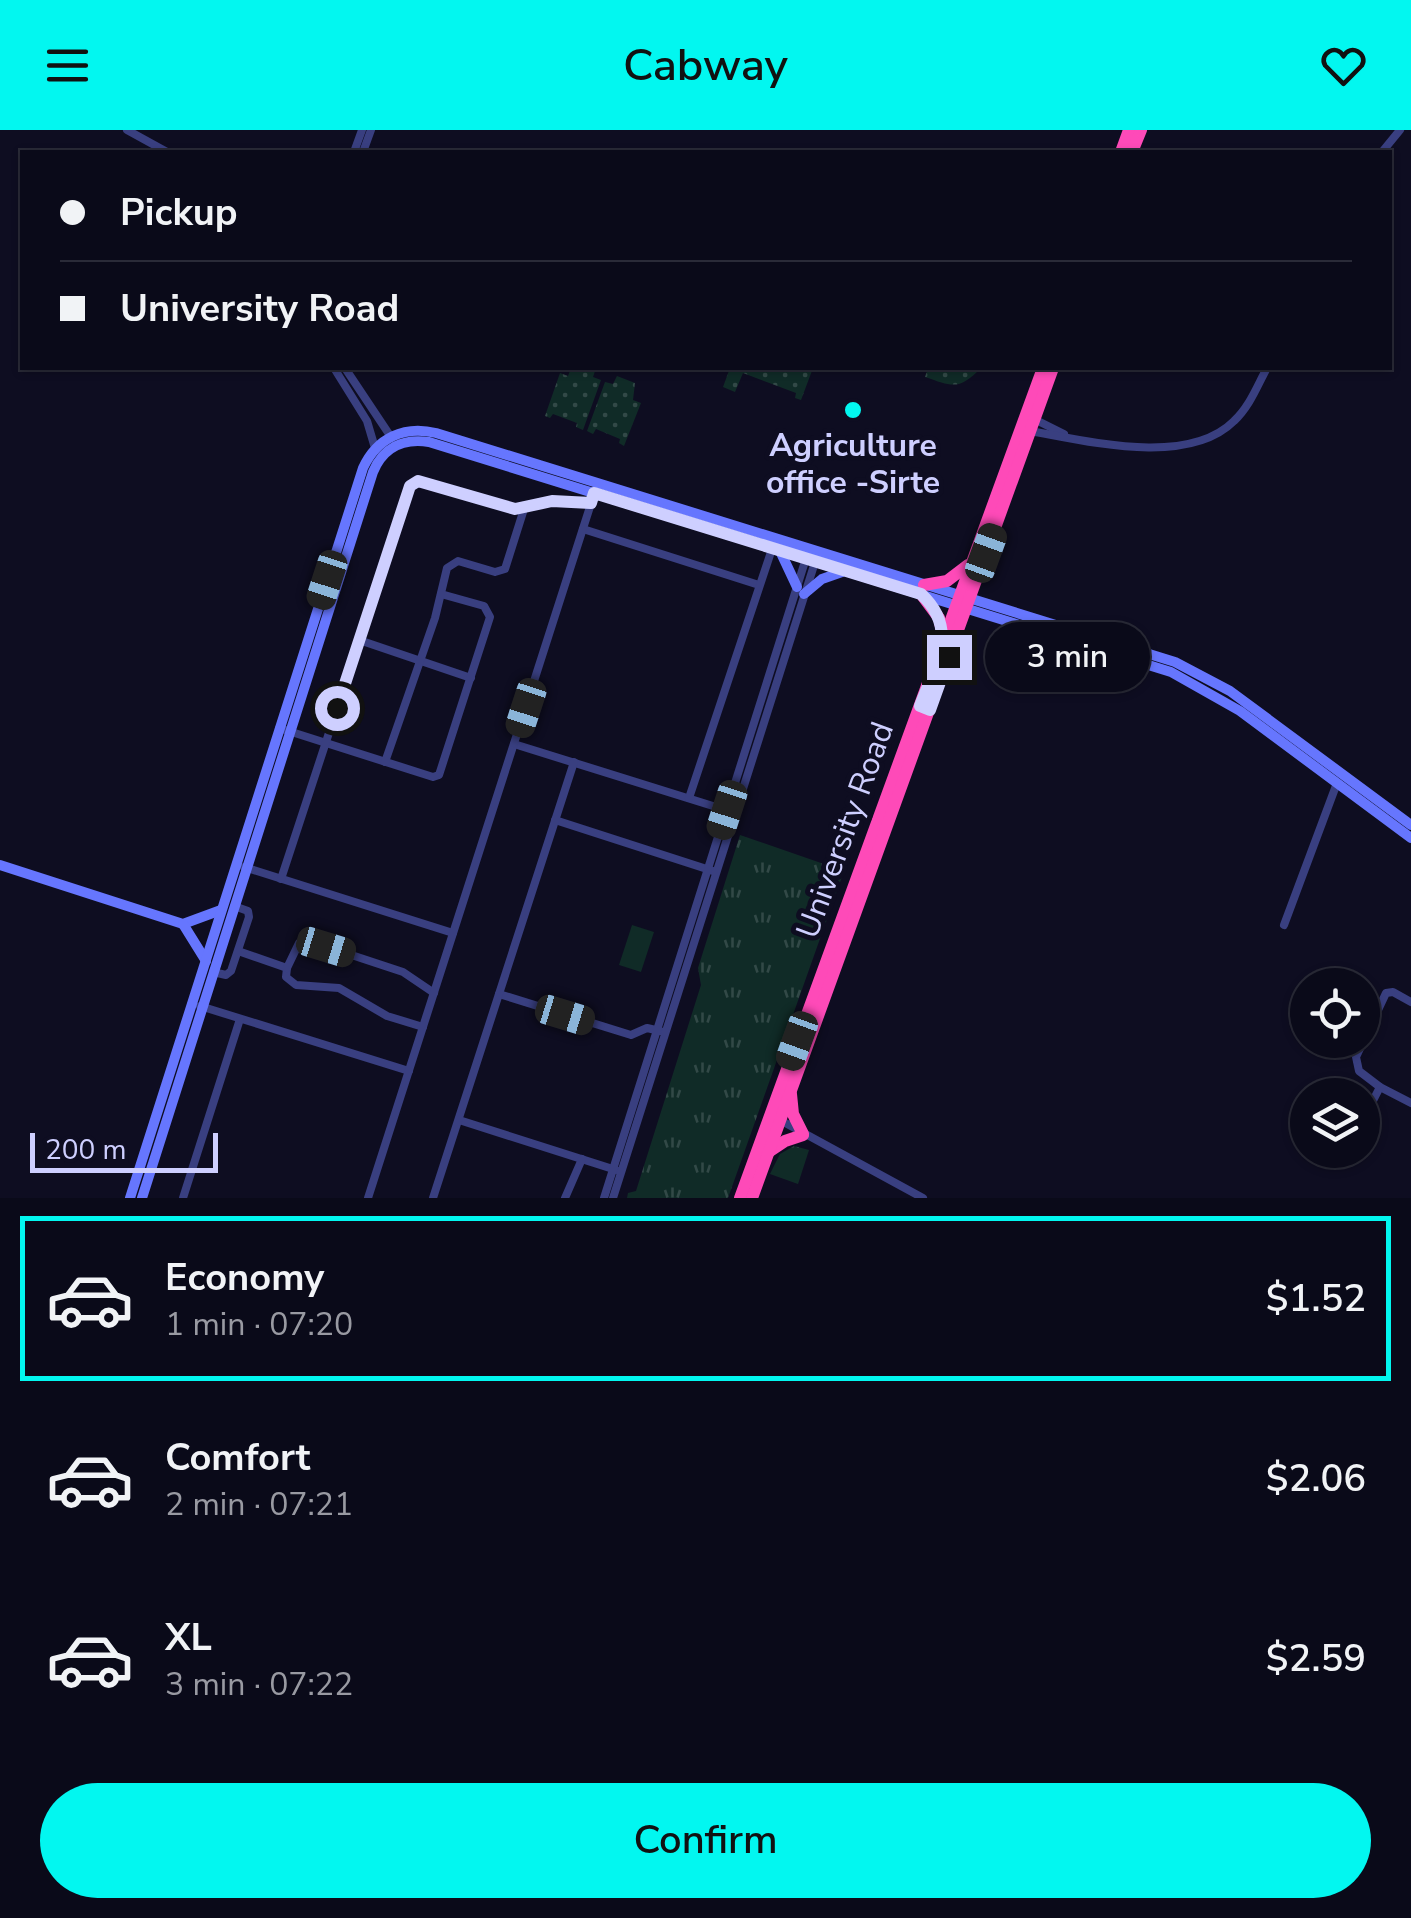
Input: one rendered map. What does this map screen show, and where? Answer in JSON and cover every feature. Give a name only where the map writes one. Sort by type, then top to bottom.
[{"type":"highway","points":[[1128,150],[1130,130]]},
{"type":"highway","points":[[1128,150],[1141,130]]},
{"type":"highway","name":"University Road","points":[[740,1198],[774,1120],[925,708],[1028,424],[1042,370]]},
{"type":"highway","name":"University Road","points":[[925,708],[944,639],[963,602],[973,560],[1052,370]]},
{"type":"highway","points":[[944,639],[939,618],[922,590],[947,581],[973,560]]},
{"type":"highway","name":"University Road","points":[[752,1198],[774,1120],[790,1091],[856,895]]},
{"type":"highway","points":[[768,1152],[785,1141],[805,1136],[793,1114],[790,1091]]},
{"type":"street","points":[[127,130],[162,150]]},
{"type":"street","points":[[1384,150],[1400,130]]},
{"type":"street","points":[[335,370],[364,415],[379,452]]},
{"type":"street","points":[[346,370],[391,436]]},
{"type":"street","points":[[1028,424],[1073,438],[1150,447],[1195,443],[1234,422],[1250,402],[1266,370]]},
{"type":"street","points":[[391,436],[436,433],[594,494],[776,551],[812,557],[844,572],[922,590]]},
{"type":"street","points":[[130,1198],[211,966],[363,468],[391,436]]},
{"type":"street","points":[[379,452],[410,436]]},
{"type":"street","points":[[281,879],[414,482],[510,508],[594,494],[1175,662],[1247,703],[1411,825]]},
{"type":"street","points":[[368,1198],[594,494]]},
{"type":"street","points":[[385,762],[442,594],[446,570],[452,562],[494,572],[505,568],[524,508]]},
{"type":"street","points":[[582,529],[759,585]]},
{"type":"street","points":[[689,798],[759,585],[776,551]]},
{"type":"street","points":[[776,551],[801,591]]},
{"type":"street","points":[[604,1198],[617,1170],[812,557]]},
{"type":"street","points":[[801,591],[844,572]]},
{"type":"street","points":[[284,729],[434,777],[439,775],[489,612],[482,605],[442,594]]},
{"type":"street","points":[[963,602],[1171,672],[1232,706],[1411,838]]},
{"type":"street","points":[[359,640],[471,678]]},
{"type":"street","points":[[514,744],[731,811]]},
{"type":"street","points":[[433,1198],[574,762]]},
{"type":"street","points":[[1284,925],[1337,783]]},
{"type":"street","points":[[555,820],[712,871]]},
{"type":"street","points":[[0,865],[183,924],[229,909],[246,909],[250,914],[229,974],[211,966],[183,924]]},
{"type":"street","points":[[241,866],[453,933]]},
{"type":"street","points":[[423,1027],[386,1016],[339,988],[296,985],[286,976],[286,968],[299,943],[306,940],[402,972],[434,994]]},
{"type":"street","points":[[238,951],[286,968]]},
{"type":"street","points":[[1369,1078],[1359,1070],[1356,1057],[1386,993],[1393,992],[1411,1002]]},
{"type":"street","points":[[499,994],[631,1036],[647,1028],[661,1032]]},
{"type":"street","points":[[196,1005],[409,1071]]},
{"type":"street","points":[[142,1198],[196,1005]]},
{"type":"street","points":[[183,1198],[240,1019]]},
{"type":"street","points":[[1380,1087],[1411,1103]]},
{"type":"street","points":[[458,1120],[617,1170]]},
{"type":"street","points":[[774,1120],[924,1198]]},
{"type":"street","points":[[565,1198],[582,1159]]},
{"type":"street","points":[[614,1198],[617,1170]]},
{"type":"green space","points":[[570,370],[595,370],[593,377],[601,380],[583,430],[576,427],[577,423],[553,414],[550,418],[545,416],[560,373],[568,376]]},
{"type":"green space","points":[[729,370],[812,370],[801,400],[795,398],[796,393],[743,373],[735,392],[723,387]]},
{"type":"green space","points":[[927,370],[979,370],[956,384],[925,377]]},
{"type":"green space","points":[[617,376],[635,383],[633,400],[641,403],[624,446],[620,439],[596,429],[593,434],[587,431],[605,382],[613,384]]},
{"type":"green space","points":[[740,835],[844,871],[728,1198],[627,1198],[628,1193],[636,1191],[701,985],[698,968]]},
{"type":"green space","points":[[632,925],[654,932],[641,972],[619,965]]},
{"type":"green space","points":[[794,1146],[809,1150],[798,1184],[770,1174],[780,1154]]},
{"type":"place","name":"Agriculture office -Sirte","points":[[853,410]]},
{"type":"route","points":[[337,708],[410,486],[418,481],[515,509],[552,501],[591,503],[594,493],[921,594],[939,618],[944,639],[920,706],[930,710],[949,657]]}]
